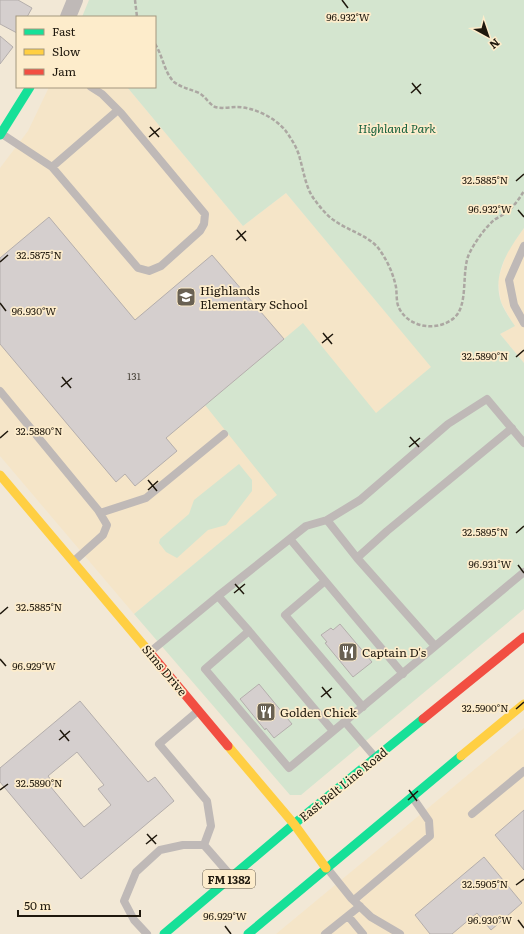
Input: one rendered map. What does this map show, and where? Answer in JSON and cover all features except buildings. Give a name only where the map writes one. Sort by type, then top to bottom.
[{"type":"main road","points":[[1,134],[29,88]]},
{"type":"main road","name":"Sims Drive","points":[[0,475],[294,824],[326,868]]},
{"type":"main road","name":"East Belt Line Road","points":[[164,934],[294,824],[524,637]]},
{"type":"main road","points":[[248,934],[524,704]]},
{"type":"street","points":[[68,16],[75,0]]},
{"type":"lane","points":[[1,134],[52,167],[138,268],[149,271],[161,266],[200,231],[204,224],[205,214],[118,110],[102,94],[93,88]]},
{"type":"lane","points":[[52,167],[118,110]]},
{"type":"lane","points":[[524,246],[509,280],[514,305],[524,323]]},
{"type":"lane","points":[[0,391],[100,513],[107,525],[103,535],[73,562]]},
{"type":"lane","points":[[149,652],[306,526],[327,520],[360,500],[448,424],[487,399],[524,443]]},
{"type":"lane","points":[[356,558],[512,428]]},
{"type":"lane","points":[[100,513],[146,498],[224,434]]},
{"type":"lane","points":[[327,520],[356,558],[435,646]]},
{"type":"lane","points":[[290,539],[403,674]]},
{"type":"lane","points":[[249,631],[205,669],[289,768],[524,572]]},
{"type":"lane","points":[[325,581],[286,614],[363,707]]},
{"type":"lane","points":[[218,596],[333,731]]},
{"type":"lane","points":[[199,711],[159,744],[207,801],[211,826],[204,845]]},
{"type":"lane","points":[[345,722],[375,758]]},
{"type":"lane","points":[[472,814],[524,771]]},
{"type":"lane","points":[[354,900],[430,836],[429,821],[412,797]]},
{"type":"lane","points":[[147,934],[134,920],[124,901],[136,872],[160,850],[183,845],[204,845],[231,877]]},
{"type":"lane","points":[[326,868],[371,917],[400,934]]},
{"type":"lane","points":[[325,934],[360,906]]},
{"type":"lane","points":[[348,916],[363,934]]},
{"type":"path","points":[[135,0],[137,16]]},
{"type":"path","points":[[156,46],[163,59],[166,70],[174,82],[199,93],[215,106],[244,107],[255,110],[271,118],[284,129],[300,157],[305,180],[313,197],[323,210],[335,221],[367,238],[378,247],[391,270],[396,288],[398,307],[403,314],[417,325],[426,327],[441,325],[448,322],[457,314],[462,303],[464,268],[469,254],[483,231],[495,219],[513,206],[524,191]]},
{"type":"shaded area","name":"Highlands Elementary School","points":[[49,88],[128,88],[243,226],[286,193],[432,367],[134,614],[0,456],[0,168],[28,131]]},
{"type":"shaded area","points":[[524,228],[524,363],[500,334],[514,326],[501,302],[498,280],[507,252]]},
{"type":"shaded area","points":[[524,728],[524,934],[276,934],[439,799]]},
{"type":"green space","name":"Highland Park","points":[[89,0],[524,0],[524,228],[512,245],[503,263],[500,272],[499,292],[505,311],[515,326],[500,334],[524,363],[524,609],[301,795],[290,795],[134,614],[277,495],[205,405],[303,323],[376,413],[431,367],[286,193],[243,226],[128,88],[156,88],[156,16],[82,16]]},
{"type":"green space","points":[[239,464],[252,480],[252,491],[226,525],[208,530],[177,558],[166,552],[159,543],[160,539],[189,514],[194,500]]},
{"type":"traffic: fast","points":[[0,135],[29,88]]},
{"type":"traffic: fast","points":[[164,934],[294,824],[423,719]]},
{"type":"traffic: fast","points":[[248,934],[461,756]]},
{"type":"traffic: slow","points":[[0,475],[151,654]]},
{"type":"traffic: slow","points":[[461,756],[524,704]]},
{"type":"traffic: slow","points":[[228,746],[294,824],[326,868]]},
{"type":"traffic: jam","points":[[423,719],[524,637]]},
{"type":"traffic: jam","points":[[151,654],[228,746]]},
{"type":"place","name":"Highlands Elementary School","points":[[186,297]]},
{"type":"place","name":"Captain D's","points":[[348,652]]},
{"type":"place","name":"Golden Chick","points":[[266,712]]}]
